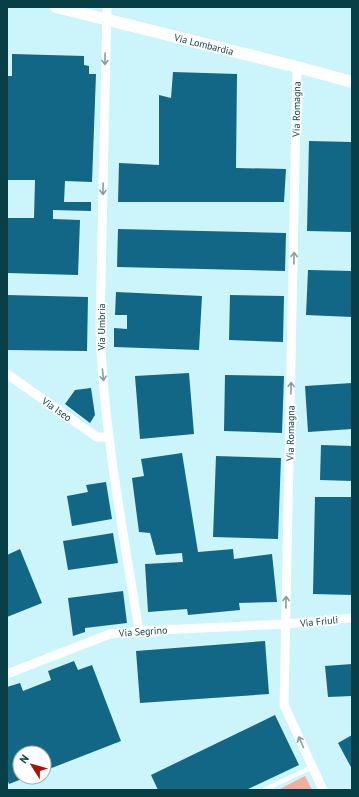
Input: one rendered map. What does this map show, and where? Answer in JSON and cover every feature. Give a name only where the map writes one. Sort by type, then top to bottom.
[{"type":"street","name":"Via Lombardia","points":[[56,7],[352,82]]},
{"type":"street","name":"Via Umbria","points":[[107,7],[100,326],[101,356],[109,437],[139,631]]},
{"type":"street","name":"Via Romagna","points":[[297,67],[284,705],[323,790]]},
{"type":"street","name":"Via Iseo","points":[[7,374],[97,437],[109,437]]},
{"type":"street","name":"Via Friuli","points":[[286,624],[352,618]]},
{"type":"street","name":"Via Segrino","points":[[7,674],[110,634],[139,631],[286,624]]},
{"type":"lane","points":[[264,790],[312,767]]},
{"type":"shaded area","points":[[305,776],[312,790],[278,790]]},
{"type":"building","points":[[12,54],[84,56],[84,65],[89,66],[89,74],[96,74],[92,182],[65,181],[64,202],[91,202],[91,211],[53,210],[53,219],[80,220],[78,275],[7,273],[7,218],[34,218],[35,180],[7,180],[7,76],[12,76]]},
{"type":"building","points":[[173,72],[237,74],[236,168],[286,169],[284,202],[118,202],[119,163],[159,165],[159,95],[171,98]]},
{"type":"building","points":[[309,141],[352,142],[352,232],[307,231]]},
{"type":"building","points":[[118,229],[286,233],[285,271],[117,267]]},
{"type":"building","points":[[308,270],[352,271],[352,317],[306,315]]},
{"type":"building","points":[[116,292],[202,296],[199,350],[114,347],[114,328],[127,329],[127,315],[115,315]]},
{"type":"building","points":[[7,295],[88,297],[87,351],[7,350]]},
{"type":"building","points":[[230,295],[284,296],[283,342],[229,340]]},
{"type":"building","points":[[189,373],[194,434],[140,439],[135,376]]},
{"type":"building","points":[[225,375],[284,376],[282,433],[224,431]]},
{"type":"building","points":[[352,383],[352,429],[308,432],[305,386]]},
{"type":"building","points":[[91,388],[95,415],[90,423],[65,404],[75,390]]},
{"type":"building","points":[[321,445],[352,446],[352,481],[320,480]]},
{"type":"building","points":[[182,453],[198,552],[233,549],[234,559],[272,554],[277,602],[239,603],[240,610],[188,615],[187,609],[148,612],[145,564],[183,562],[182,553],[156,555],[150,533],[139,532],[132,478],[144,476],[141,459]]},
{"type":"building","points":[[216,456],[281,458],[278,539],[213,537]]},
{"type":"building","points":[[106,482],[112,519],[72,526],[67,496],[88,492],[86,485]]},
{"type":"building","points":[[315,497],[352,497],[352,595],[313,594]]},
{"type":"building","points":[[113,533],[118,563],[68,570],[63,541]]},
{"type":"building","points":[[20,549],[42,603],[7,617],[7,555]]},
{"type":"building","points":[[123,591],[127,623],[85,628],[85,632],[73,636],[68,598]]},
{"type":"building","points":[[265,641],[269,694],[140,703],[136,651]]},
{"type":"building","points":[[74,661],[78,670],[92,665],[121,741],[52,768],[52,745],[12,745],[12,783],[9,784],[7,779],[7,687],[20,683],[23,691],[51,680],[48,671]]},
{"type":"building","points":[[352,664],[352,696],[328,697],[325,666]]},
{"type":"building","points":[[275,715],[299,765],[246,790],[158,790],[151,775]]},
{"type":"building","points":[[352,735],[352,769],[338,743]]}]
